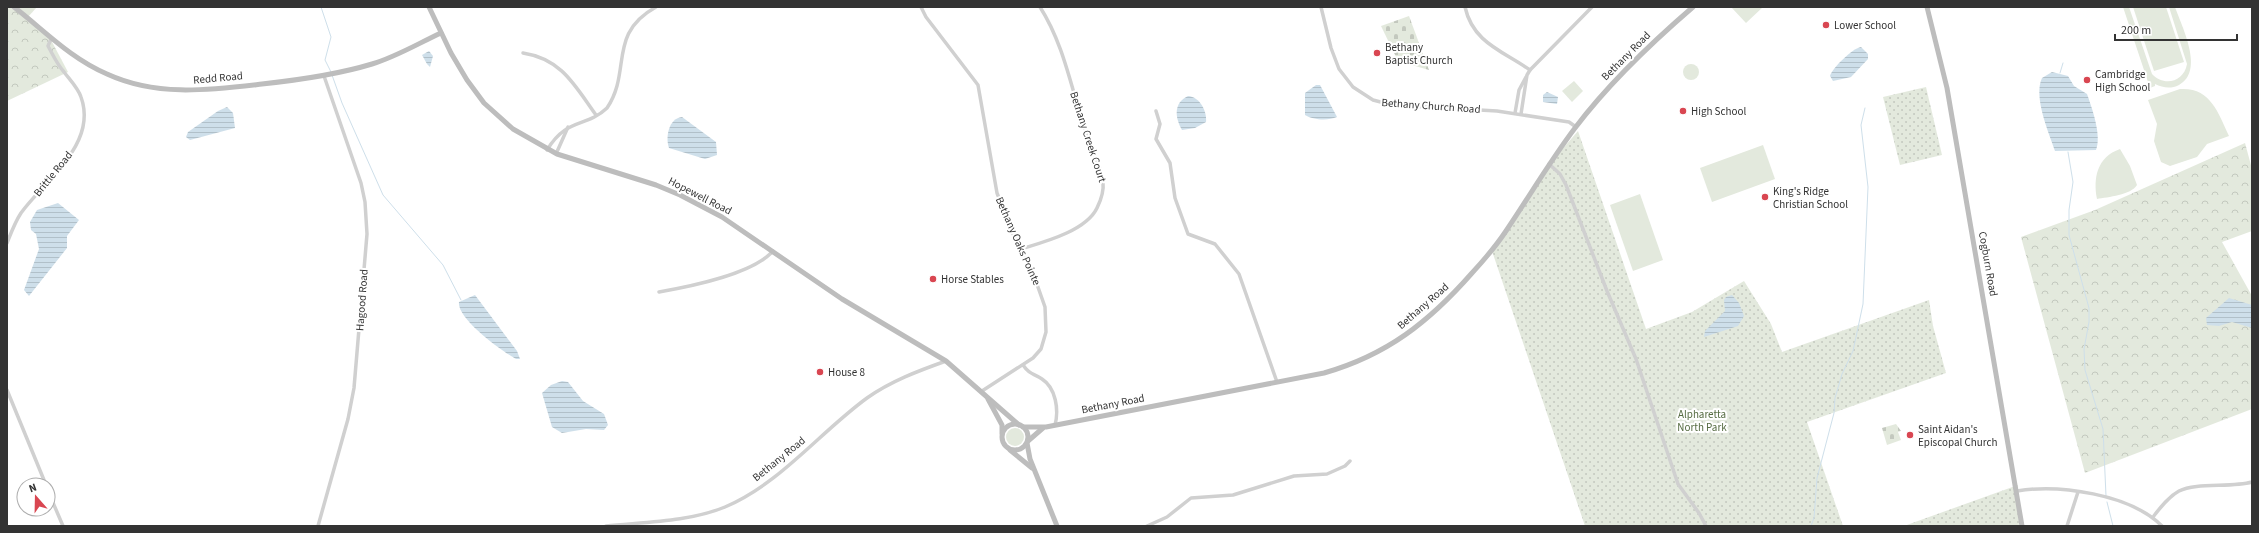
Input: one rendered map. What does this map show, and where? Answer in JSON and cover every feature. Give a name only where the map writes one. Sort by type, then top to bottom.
[{"type":"street","name":"Redd Road","points":[[14,7],[69,54],[107,75],[134,84],[159,89],[206,90],[324,76],[373,64],[441,33]]},
{"type":"street","name":"Hopewell Road","points":[[429,7],[441,33],[467,80],[484,103],[513,129],[556,154],[680,195],[722,217],[842,299],[946,361],[982,391],[1010,419],[1021,426]]},
{"type":"street","points":[[547,150],[557,135],[568,127],[596,115],[607,108],[618,83],[622,49],[628,32],[638,20],[656,7]]},
{"type":"street","name":"Bethany Oaks Pointe","points":[[921,7],[926,17],[978,86],[997,192],[1044,301],[1047,326],[1046,338],[1041,349],[1023,365],[982,391]]},
{"type":"street","name":"Bethany Creek Court","points":[[1021,249],[1070,230],[1087,221],[1098,207],[1104,188],[1102,176],[1086,135],[1059,46],[1040,7]]},
{"type":"street","name":"Bethany Church Road","points":[[1321,7],[1331,48],[1339,69],[1345,79],[1361,94],[1373,100],[1392,105],[1456,107],[1515,113],[1569,122],[1576,126]]},
{"type":"street","points":[[1465,7],[1469,22],[1480,37],[1530,70]]},
{"type":"street","points":[[1515,113],[1519,90],[1530,70],[1592,7]]},
{"type":"street","name":"Bethany Road","points":[[1021,426],[1046,427],[1324,372],[1356,362],[1398,341],[1423,323],[1455,292],[1497,244],[1549,164],[1576,126],[1631,64],[1693,7]]},
{"type":"street","name":"Cogburn Road","points":[[1927,7],[1947,88],[2022,526]]},
{"type":"street","name":"Brittle Road","points":[[7,243],[21,213],[58,170],[77,143],[83,126],[84,108],[81,96],[54,58],[48,46],[51,39]]},
{"type":"street","points":[[523,53],[538,56],[562,69],[596,115]]},
{"type":"street","points":[[1521,114],[1527,75]]},
{"type":"street","name":"Hagood Road","points":[[318,526],[348,419],[354,388],[367,234],[365,202],[361,183],[324,76]]},
{"type":"street","points":[[1156,111],[1160,124],[1156,138],[1170,164],[1176,198],[1188,234],[1215,244],[1239,274],[1277,382]]},
{"type":"street","points":[[556,154],[568,127]]},
{"type":"street","points":[[1549,164],[1560,174],[1566,185],[1607,291],[1636,359],[1678,484],[1699,513],[1706,526]]},
{"type":"street","points":[[659,292],[711,281],[765,258],[773,251]]},
{"type":"street","name":"Bethany Road","points":[[606,526],[696,516],[738,501],[763,486],[875,392],[901,378],[946,361]]},
{"type":"street","points":[[1023,365],[1029,374],[1046,382],[1055,398],[1057,409],[1055,425]]},
{"type":"street","points":[[7,390],[43,477]]},
{"type":"street","name":"Hopewell Road","points":[[987,396],[1002,425],[1002,434]]},
{"type":"street","points":[[1034,470],[1003,443],[1002,434],[1011,425],[1021,426],[1028,433],[1027,449],[1057,526]]},
{"type":"street","name":"Bethany Road","points":[[1028,442],[1046,427]]},
{"type":"street","points":[[1009,449],[1021,449],[1028,442]]},
{"type":"street","points":[[1147,526],[1167,517],[1191,498],[1233,495],[1294,476],[1327,474],[1345,466],[1350,461]]},
{"type":"street","points":[[2152,517],[2171,497],[2184,489],[2235,485],[2252,482]]},
{"type":"street","points":[[2016,491],[2055,488],[2120,502],[2139,509],[2152,517],[2162,526]]},
{"type":"street","points":[[2067,526],[2078,492]]},
{"type":"street","points":[[56,511],[62,526]]},
{"type":"green space","points":[[7,7],[37,7],[28,17],[51,40],[68,72],[7,101]]},
{"type":"green space","points":[[1731,7],[1763,7],[1746,23]]},
{"type":"green space","points":[[2123,7],[2129,7],[2152,74],[2162,80],[2173,81],[2182,75],[2187,64],[2169,7],[2175,7],[2186,37],[2191,59],[2190,70],[2187,78],[2179,85],[2167,88],[2155,84],[2155,86],[2150,88]]},
{"type":"green space","points":[[2133,7],[2166,7],[2184,62],[2154,71]]},
{"type":"green space","points":[[1409,16],[1429,70],[1398,61],[1381,26]]},
{"type":"green space","points":[[1691,64],[1697,66],[1699,72],[1697,78],[1691,80],[1685,78],[1683,72],[1685,66]]},
{"type":"green space","points":[[1574,81],[1583,91],[1572,102],[1562,91]]},
{"type":"green space","points":[[1926,87],[1942,155],[1900,165],[1883,97]]},
{"type":"green space","points":[[2180,89],[2190,89],[2199,92],[2206,97],[2217,110],[2229,136],[2207,144],[2197,157],[2170,166],[2161,162],[2154,141],[2157,124],[2148,100]]},
{"type":"green space","name":"Alpharetta North Park","points":[[1578,131],[1646,329],[1692,312],[1744,281],[1771,324],[1782,352],[1929,300],[1933,326],[1946,373],[1807,422],[1843,526],[1585,526],[1492,251],[1546,168]]},
{"type":"green space","points":[[2245,143],[2252,169],[2252,231],[2222,242],[2252,296],[2252,409],[2085,473],[2021,237],[2095,210]]},
{"type":"green space","points":[[1763,145],[1775,179],[1712,202],[1700,168]]},
{"type":"green space","points":[[2120,149],[2130,166],[2137,185],[2125,193],[2097,199],[2096,176],[2098,169],[2106,157]]},
{"type":"green space","points":[[1640,194],[1663,260],[1633,271],[1610,205]]},
{"type":"green space","points":[[1896,424],[1901,431],[1898,432],[1901,440],[1887,445],[1882,428]]},
{"type":"green space","points":[[1015,428],[1021,431],[1024,437],[1021,443],[1015,446],[1009,443],[1006,437],[1009,431]]},
{"type":"green space","points":[[2018,485],[2019,526],[1904,526]]},
{"type":"water","points":[[1861,47],[1868,54],[1868,59],[1851,77],[1833,81],[1830,76],[1835,68],[1848,55],[1857,48]]},
{"type":"water","points":[[429,51],[433,56],[430,67],[422,55]]},
{"type":"water","points":[[2052,72],[2068,76],[2074,86],[2087,94],[2094,114],[2097,130],[2098,144],[2096,150],[2055,151],[2043,115],[2039,95],[2042,78]]},
{"type":"water","points":[[1316,85],[1320,85],[1337,117],[1321,119],[1312,118],[1305,115],[1305,93]]},
{"type":"water","points":[[1547,92],[1558,97],[1557,104],[1543,102],[1543,95]]},
{"type":"water","points":[[1188,96],[1196,99],[1202,105],[1206,122],[1195,128],[1182,130],[1178,121],[1177,111],[1180,103]]},
{"type":"water","points":[[227,107],[233,113],[235,128],[190,140],[186,137],[188,132],[218,111]]},
{"type":"water","points":[[682,117],[716,142],[717,155],[705,159],[669,148],[668,134],[671,124],[678,118]]},
{"type":"water","points":[[58,203],[79,220],[67,236],[67,248],[29,296],[24,290],[39,249],[36,234],[31,230],[30,222],[37,210]]},
{"type":"water","points":[[475,295],[517,351],[520,359],[516,359],[491,342],[465,317],[460,309],[459,302]]},
{"type":"water","points":[[1732,295],[1739,303],[1744,316],[1738,326],[1704,337],[1705,331],[1725,311],[1724,300],[1726,297]]},
{"type":"water","points":[[2229,298],[2252,305],[2252,328],[2232,322],[2219,326],[2207,325],[2206,318]]},
{"type":"water","points":[[562,381],[568,382],[583,401],[604,414],[608,425],[604,430],[586,429],[562,433],[552,427],[542,393],[551,385]]},
{"type":"waterway","points":[[321,7],[331,37],[325,60],[331,72]]},
{"type":"waterway","points":[[2060,73],[2063,63]]},
{"type":"waterway","points":[[332,75],[342,103],[383,195],[443,265],[461,300]]},
{"type":"waterway","points":[[1811,526],[1814,518],[1817,478],[1834,413],[1835,398],[1842,374],[1853,351],[1863,304],[1868,187],[1861,125],[1865,108]]},
{"type":"waterway","points":[[2068,152],[2073,182],[2069,210],[2069,235],[2089,308],[2089,322],[2084,349],[2085,370],[2103,429],[2106,496]]},
{"type":"waterway","points":[[2107,502],[2113,526]]},
{"type":"place","name":"Lower School","points":[[1826,25]]},
{"type":"place","name":"Bethany Baptist Church","points":[[1377,53]]},
{"type":"place","name":"Cambridge High School","points":[[2087,80]]},
{"type":"place","name":"High School","points":[[1683,111]]},
{"type":"place","name":"King's Ridge Christian School","points":[[1765,197]]},
{"type":"place","name":"Horse Stables","points":[[933,279]]},
{"type":"place","name":"House 8","points":[[820,372]]},
{"type":"place","name":"Saint Aidan's Episcopal Church","points":[[1910,435]]}]
